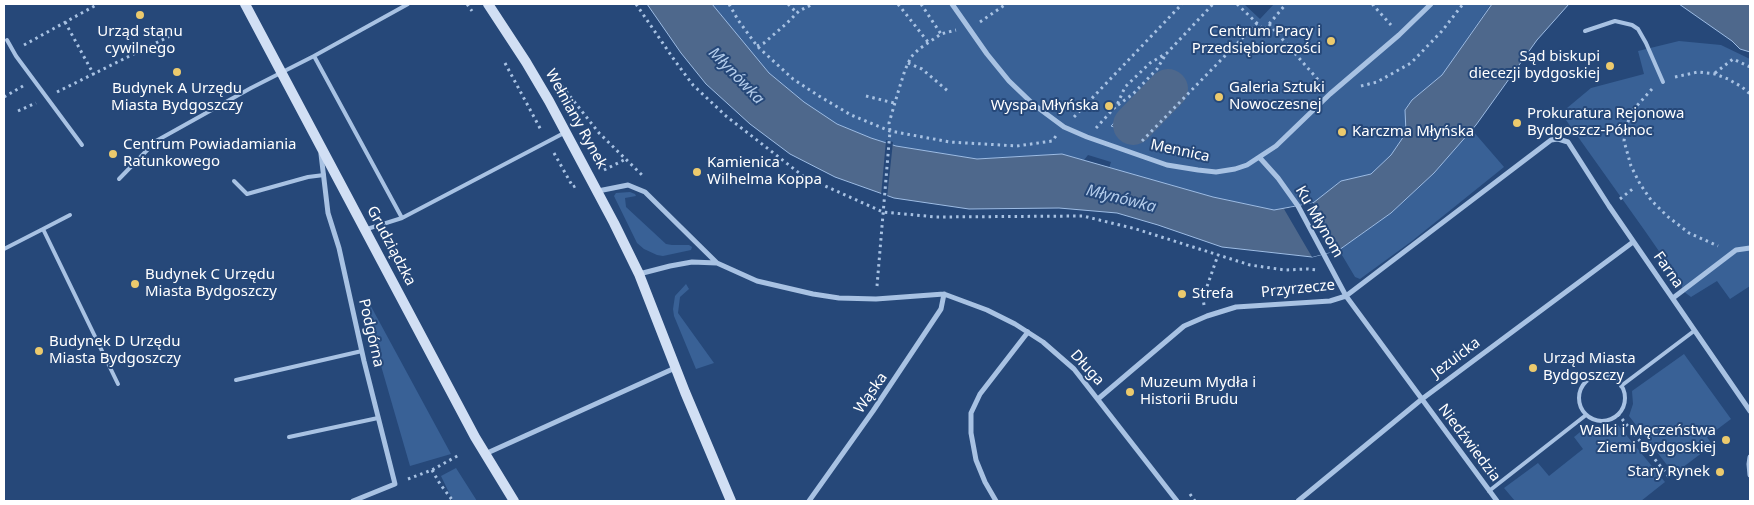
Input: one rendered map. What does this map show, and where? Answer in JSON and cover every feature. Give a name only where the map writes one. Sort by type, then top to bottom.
[{"type":"main road","name":"Grudziądzka","points":[[245,4],[485,454],[514,501]]},
{"type":"main road","name":"Wełniany Rynek","points":[[488,4],[526,62],[566,132],[639,274],[675,368],[731,501]]},
{"type":"street","name":"Mennica","points":[[952,4],[987,54],[1009,81],[1033,104],[1064,127],[1167,165],[1216,172],[1236,169],[1260,158],[1276,146],[1330,94],[1399,35],[1431,4]]},
{"type":"street","name":"Przyrzecze","points":[[1098,399],[1184,326],[1207,316],[1236,307],[1330,300],[1346,296],[1551,140],[1558,138],[1568,142]]},
{"type":"street","name":"Farna","points":[[1568,142],[1633,242],[1750,411]]},
{"type":"street","name":"Podgórna","points":[[320,144],[328,213],[339,248],[395,484]]},
{"type":"street","name":"Ku Młynom","points":[[1260,158],[1278,178],[1298,206],[1346,296],[1422,399]]},
{"type":"street","name":"Wełniany Rynek","points":[[598,191],[628,185],[645,192],[717,263],[757,281],[828,297],[876,299],[944,294]]},
{"type":"street","name":"Jezuicka","points":[[1298,501],[1422,399],[1633,242]]},
{"type":"street","points":[[1673,298],[1736,250],[1750,248]]},
{"type":"street","name":"Wełniany Rynek","points":[[639,274],[692,262],[717,263]]},
{"type":"street","name":"Długa","points":[[944,294],[987,310],[1028,332],[1065,360],[1098,399],[1177,501]]},
{"type":"street","name":"Wąska","points":[[808,501],[874,411],[932,324],[941,309],[944,294]]},
{"type":"street","points":[[996,501],[985,482],[976,460],[971,433],[971,413],[980,394],[1028,332]]},
{"type":"street","points":[[485,454],[675,368]]},
{"type":"street","name":"Niedźwiedzia","points":[[1422,399],[1498,501]]},
{"type":"street","points":[[1750,457],[1748,464],[1750,475]]},
{"type":"street","points":[[353,501],[395,484]]},
{"type":"lane","points":[[119,179],[156,141],[408,4]]},
{"type":"lane","points":[[1585,31],[1615,21],[1632,25],[1638,29],[1646,42],[1663,82]]},
{"type":"lane","points":[[8,40],[13,51],[33,80],[82,145]]},
{"type":"lane","points":[[314,56],[402,218]]},
{"type":"lane","points":[[365,230],[402,218],[566,132]]},
{"type":"lane","points":[[234,181],[247,194],[308,177],[324,175]]},
{"type":"lane","points":[[4,249],[70,215]]},
{"type":"lane","points":[[43,229],[118,384]]},
{"type":"lane","points":[[1621,386],[1694,331]]},
{"type":"lane","points":[[236,380],[362,351]]},
{"type":"lane","points":[[1603,374],[1610,376],[1621,386],[1625,399],[1624,405],[1618,414],[1608,420],[1601,421],[1586,415],[1579,403],[1578,396],[1584,382],[1596,375],[1603,374]]},
{"type":"lane","points":[[1489,491],[1586,415]]},
{"type":"lane","points":[[289,437],[378,418]]},
{"type":"path","points":[[13,51],[98,4]]},
{"type":"path","points":[[636,4],[693,85],[726,116],[803,176],[883,212],[936,217],[1083,216],[1136,229],[1250,265],[1284,270],[1308,269]]},
{"type":"path","points":[[729,4],[757,46],[793,79],[851,115],[890,132],[950,142],[1018,146],[1052,141],[1182,4]]},
{"type":"path","points":[[788,4],[797,13]]},
{"type":"path","points":[[757,46],[797,13],[813,4]]},
{"type":"path","points":[[898,4],[928,42]]},
{"type":"path","points":[[877,285],[890,132],[889,123],[894,103],[911,57],[928,42],[941,34],[921,4]]},
{"type":"path","points":[[968,27],[984,21],[1006,4]]},
{"type":"path","points":[[1087,137],[1117,105],[1133,94],[1157,69],[1167,53],[1213,4]]},
{"type":"path","points":[[1237,4],[1264,30],[1286,4]]},
{"type":"path","points":[[1373,4],[1399,35]]},
{"type":"path","points":[[1358,87],[1377,82],[1411,64],[1442,31],[1463,4]]},
{"type":"path","points":[[65,22],[94,75]]},
{"type":"path","points":[[1128,152],[1144,140],[1257,24]]},
{"type":"path","points":[[1269,24],[1330,94]]},
{"type":"path","points":[[18,111],[174,34]]},
{"type":"path","points":[[1117,105],[1125,87],[1150,63],[1167,53]]},
{"type":"path","points":[[1715,74],[1733,59],[1750,67]]},
{"type":"path","points":[[908,63],[922,69],[949,92]]},
{"type":"path","points":[[1736,250],[1713,244],[1689,233],[1667,216],[1644,190],[1631,166],[1624,141],[1626,126],[1634,109],[1640,102],[1653,88],[1684,74],[1698,72],[1715,74],[1728,78],[1750,94]]},
{"type":"path","points":[[553,74],[599,133],[647,179]]},
{"type":"path","points":[[4,97],[33,80]]},
{"type":"path","points":[[866,96],[894,103]]},
{"type":"path","points":[[1619,199],[1635,187]]},
{"type":"path","points":[[1207,316],[1203,298],[1218,255]]},
{"type":"path","points":[[868,286],[887,285]]},
{"type":"path","points":[[1618,414],[1670,478]]},
{"type":"path","points":[[395,484],[432,470],[459,454]]},
{"type":"path","points":[[432,470],[453,501]]},
{"type":"path","points":[[1190,494],[1195,501]]},
{"type":"shaded area","name":"Wyspa Młyńska","points":[[712,4],[1244,4],[1260,19],[1274,4],[1491,4],[1442,75],[1412,100],[1405,109],[1406,133],[1391,155],[1371,174],[1341,181],[1313,203],[1274,210],[1213,197],[1109,168],[1111,162],[1088,155],[1084,160],[1062,154],[977,159],[896,146],[871,138],[837,124],[804,102],[769,73]]},
{"type":"shaded area","points":[[1679,41],[1721,45],[1750,59],[1750,286],[1730,299],[1717,281],[1691,297],[1683,291],[1681,283],[1561,113],[1591,88],[1644,74],[1638,51]]},
{"type":"shaded area","points":[[1472,130],[1504,167],[1412,241],[1360,279],[1355,277],[1339,250],[1391,213],[1434,173]]},
{"type":"shaded area","points":[[630,192],[636,196],[625,198],[626,207],[666,244],[689,245],[692,247],[691,250],[663,256],[644,249],[637,243],[614,196],[616,193]]},
{"type":"shaded area","points":[[686,284],[689,289],[680,297],[678,313],[714,363],[696,369],[674,316],[673,309],[675,296]]},
{"type":"shaded area","points":[[367,299],[451,454],[410,466],[362,300]]},
{"type":"shaded area","points":[[1684,354],[1731,419],[1707,437],[1711,446],[1674,474],[1629,416],[1633,404],[1632,391]]},
{"type":"shaded area","points":[[1618,425],[1665,482],[1641,501],[1515,501],[1504,488],[1538,463],[1549,476],[1583,449],[1574,437],[1585,428],[1605,431]]},
{"type":"shaded area","points":[[456,468],[477,501],[453,501],[441,476]]},
{"type":"water","name":"Młynówka","points":[[647,4],[712,4],[769,73],[804,102],[837,124],[871,138],[896,146],[977,159],[1062,154],[1213,197],[1274,210],[1313,203],[1341,181],[1371,174],[1391,155],[1406,133],[1405,110],[1412,100],[1442,75],[1492,4],[1569,4],[1537,40],[1476,125],[1434,173],[1391,213],[1339,250],[1312,257],[1222,247],[1117,213],[1059,208],[969,209],[894,198],[835,177],[790,154],[750,124],[706,84],[681,53]]},
{"type":"water","points":[[1679,4],[1750,4],[1750,52],[1740,49],[1732,41]]},
{"type":"water","points":[[1135,101],[1157,121],[1141,137],[1111,126]]},
{"type":"pier","points":[[886,140],[893,142],[887,198],[881,196]]},
{"type":"pier","points":[[1313,203],[1339,250],[1312,257],[1284,209]]},
{"type":"waterway","points":[[1133,125],[1168,89]]},
{"type":"place","name":"Urząd stanu cywilnego","points":[[140,15]]},
{"type":"place","name":"Centrum Pracy i Przedsiębiorczości","points":[[1331,41]]},
{"type":"place","name":"Sąd biskupi diecezji bydgoskiej","points":[[1610,66]]},
{"type":"place","name":"Budynek A Urzędu Miasta Bydgoszczy","points":[[177,72]]},
{"type":"place","name":"Galeria Sztuki Nowoczesnej","points":[[1219,97]]},
{"type":"place","name":"Wyspa Młyńska","points":[[1109,106]]},
{"type":"place","name":"Prokuratura Rejonowa Bydgoszcz-Północ","points":[[1517,123]]},
{"type":"place","name":"Karczma Młyńska","points":[[1342,132]]},
{"type":"place","name":"Centrum Powiadamiania Ratunkowego","points":[[113,154]]},
{"type":"place","name":"Kamienica Wilhelma Koppa","points":[[697,172]]},
{"type":"place","name":"Budynek C Urzędu Miasta Bydgoszczy","points":[[135,284]]},
{"type":"place","name":"Strefa","points":[[1182,294]]},
{"type":"place","name":"Budynek D Urzędu Miasta Bydgoszczy","points":[[39,351]]},
{"type":"place","name":"Urząd Miasta Bydgoszczy","points":[[1533,368]]},
{"type":"place","name":"Muzeum Mydła i Historii Brudu","points":[[1130,392]]},
{"type":"place","name":"Walki i Męczeństwa Ziemi Bydgoskiej","points":[[1726,440]]},
{"type":"place","name":"Stary Rynek","points":[[1720,472]]}]
